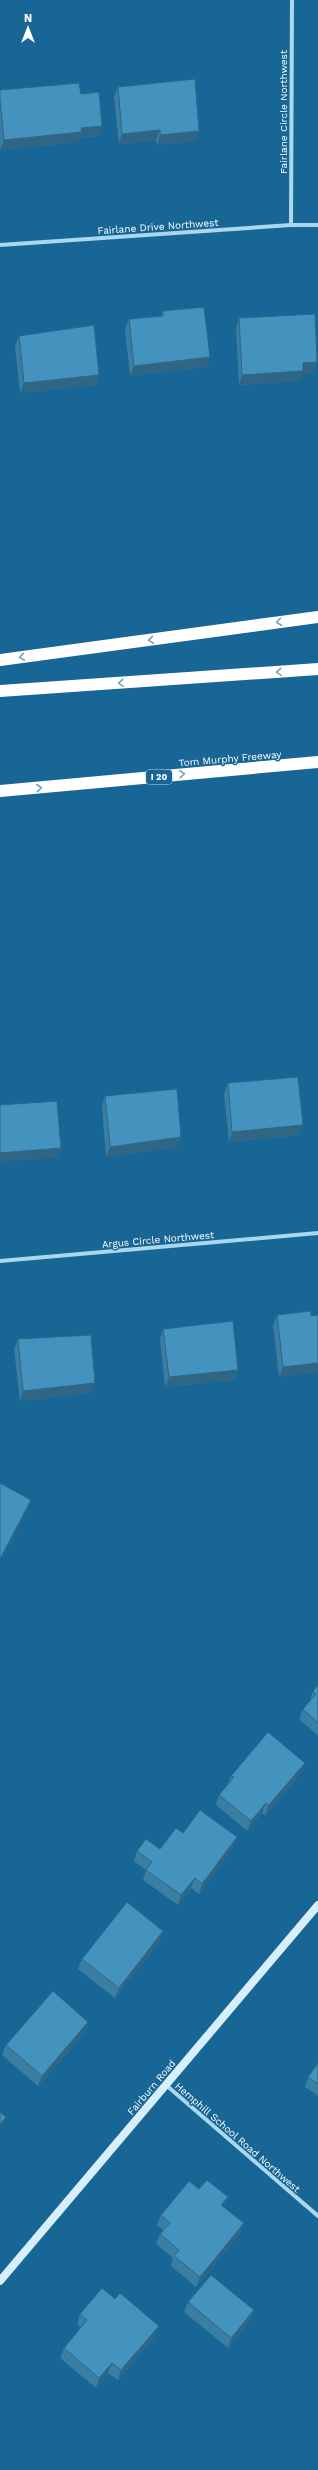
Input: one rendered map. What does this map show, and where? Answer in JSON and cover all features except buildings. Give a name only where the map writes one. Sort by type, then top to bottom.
[{"type":"highway","points":[[0,660],[318,617]]},
{"type":"highway","points":[[0,691],[318,669]]},
{"type":"highway","name":"Tom Murphy Freeway","points":[[0,791],[318,762]]},
{"type":"street","name":"Fairlane Circle Northwest","points":[[291,225],[292,0]]},
{"type":"street","name":"Fairlane Drive Northwest","points":[[0,245],[291,225],[318,225]]},
{"type":"street","name":"Argus Circle Northwest","points":[[0,1260],[318,1233]]},
{"type":"street","name":"Fairburn Road","points":[[0,2281],[318,1905]]},
{"type":"street","name":"Hemphill School Road Northwest","points":[[166,2085],[318,2216]]}]
